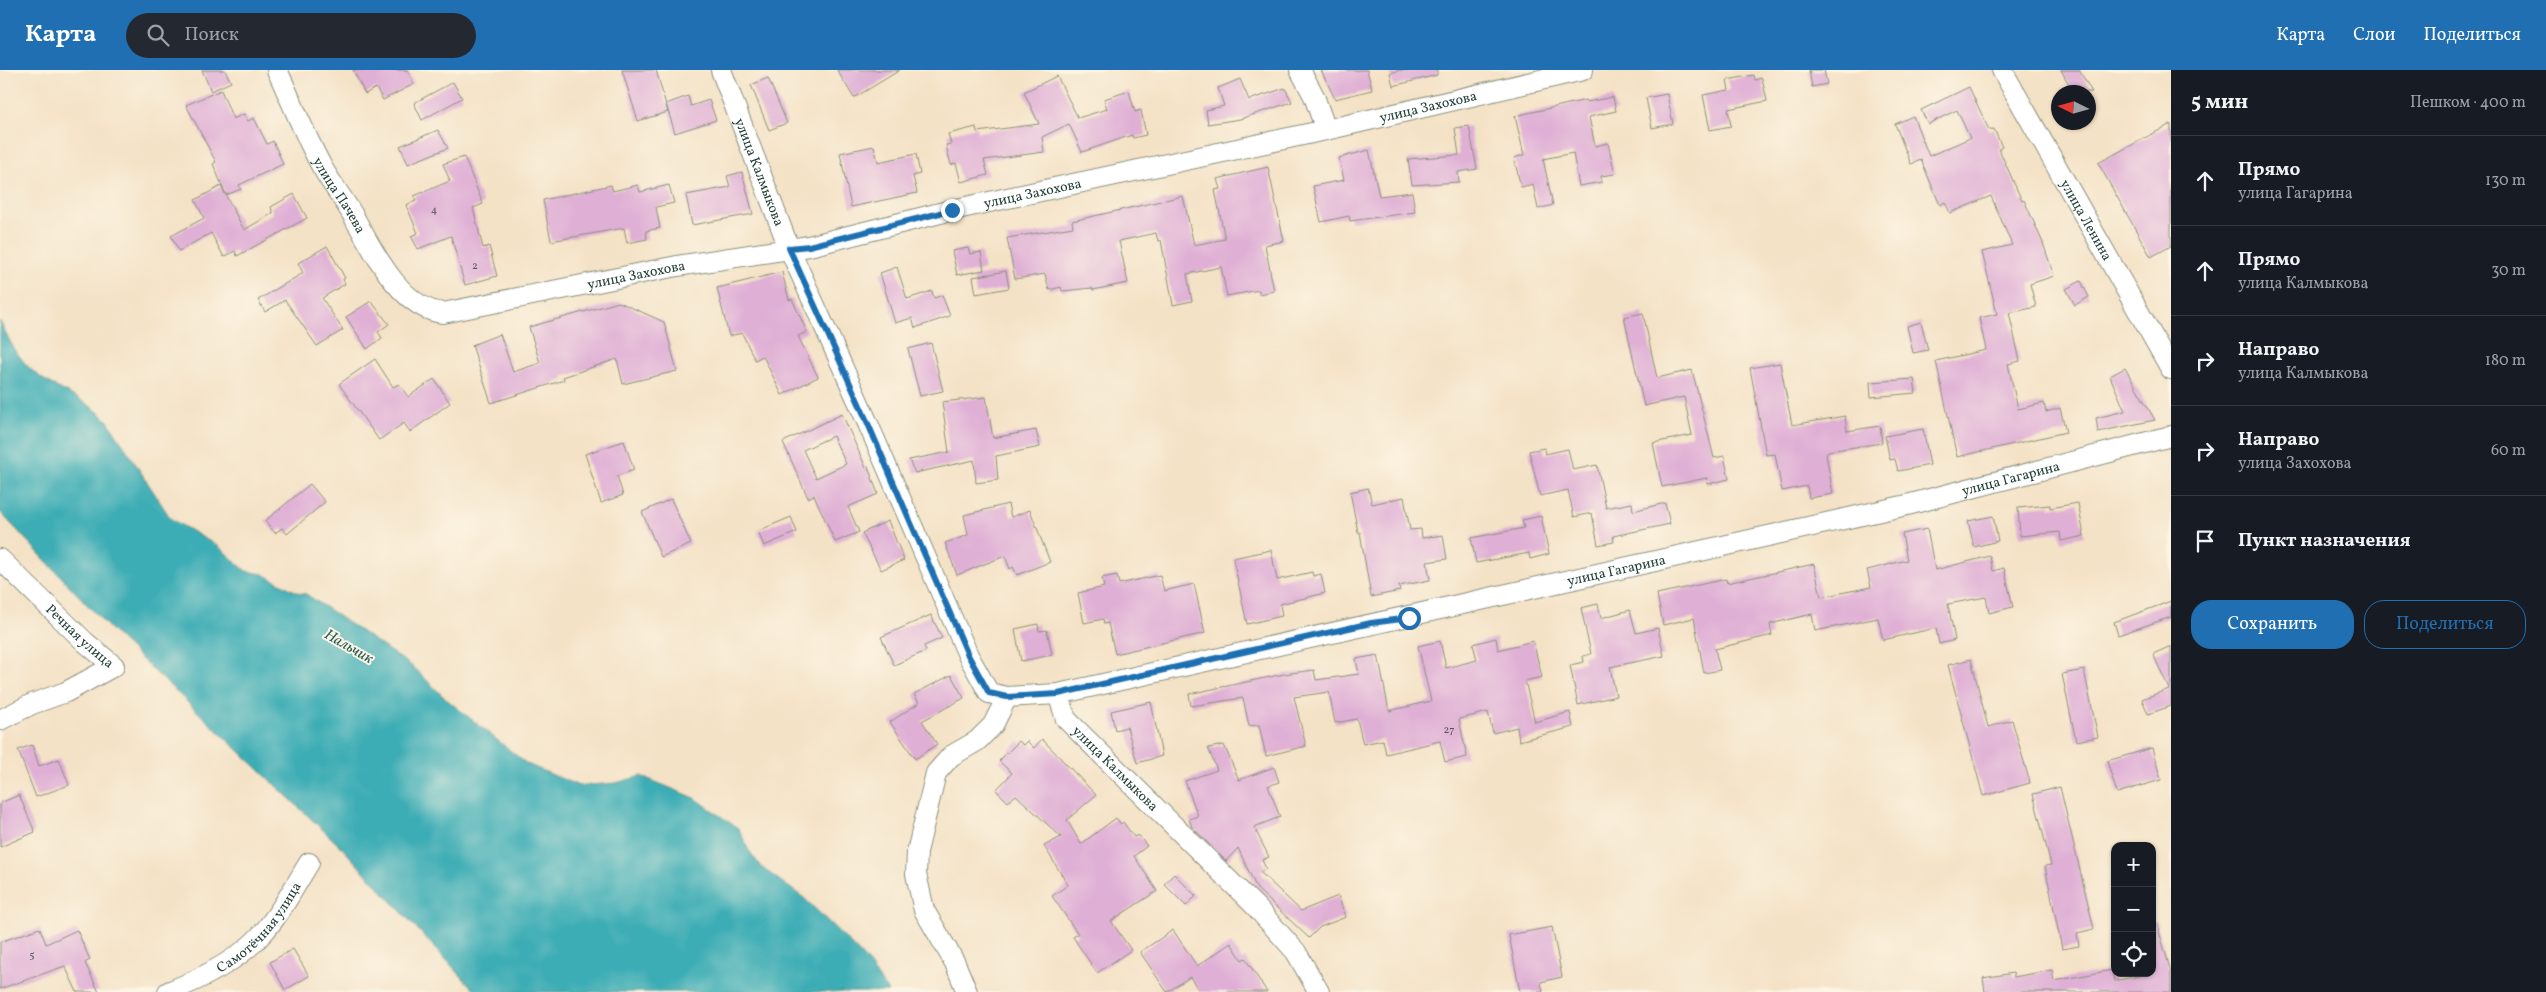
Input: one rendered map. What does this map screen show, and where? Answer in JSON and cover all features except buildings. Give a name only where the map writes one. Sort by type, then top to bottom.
[{"type":"street","name":"улица Пачева","points":[[277,70],[322,167],[379,261],[401,289],[422,307]]},
{"type":"street","name":"улица Калмыкова","points":[[721,70],[789,248],[978,676],[989,693],[1007,697],[1058,694],[1066,719],[1256,907],[1296,952],[1318,992]]},
{"type":"street","points":[[1300,70],[1314,96],[1326,130]]},
{"type":"street","name":"улица Захохова","points":[[422,307],[432,312],[443,313],[677,266],[809,246],[952,210],[1326,130],[1583,70]]},
{"type":"street","name":"улица Ленина","points":[[2002,70],[2171,369]]},
{"type":"street","name":"улица Гагарина","points":[[1058,694],[1906,505],[2171,436]]},
{"type":"street","name":"Речная улица","points":[[0,559],[85,642],[114,666],[66,692],[32,704],[0,720]]},
{"type":"street","points":[[967,992],[955,963],[924,910],[916,874],[917,852],[936,773],[951,756],[977,741],[993,725],[1007,697]]},
{"type":"street","name":"Самотёчная улица","points":[[168,992],[191,983],[215,970],[240,953],[262,934],[286,901],[309,863]]},
{"type":"water","name":"Нальчик","points":[[0,321],[12,346],[29,367],[43,379],[93,408],[108,421],[171,519],[219,547],[246,571],[263,574],[299,593],[306,594],[413,667],[445,698],[527,764],[579,786],[616,783],[641,776],[695,798],[739,829],[748,849],[761,867],[804,898],[840,933],[866,960],[888,992],[476,992],[343,849],[113,632],[0,512]]},
{"type":"route","points":[[952,210],[809,246],[789,248],[866,419],[968,655],[989,693],[1007,697],[1058,694],[1371,623],[1409,618]]}]
